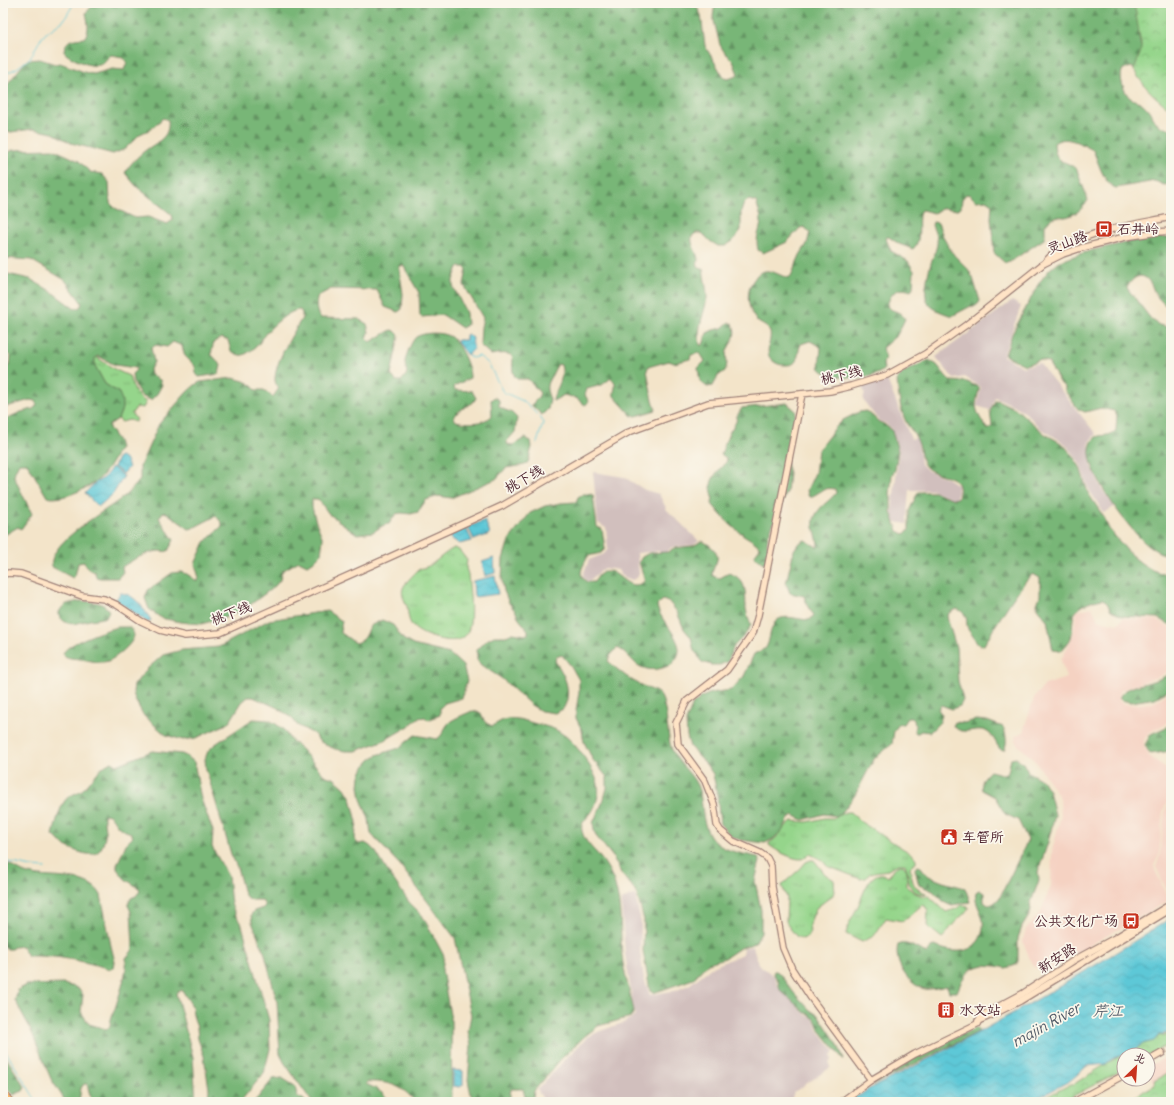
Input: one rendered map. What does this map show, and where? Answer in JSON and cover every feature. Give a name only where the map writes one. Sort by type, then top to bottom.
[{"type":"highway","points":[[3,1094],[10,1102]]},
{"type":"main road","points":[[1043,264],[1054,253],[1079,239],[1171,216]]},
{"type":"main road","name":"灵山路","points":[[1043,264],[1063,254],[1081,248],[1125,237],[1171,231]]},
{"type":"main road","name":"桃下线","points":[[3,574],[21,574],[82,596],[104,599],[160,630],[185,636],[220,633],[502,506],[629,432],[708,403],[830,391],[887,375],[925,354],[966,325],[1043,264]]},
{"type":"main road","points":[[802,394],[758,615],[753,633],[727,670],[687,701],[676,723],[678,744],[705,781],[714,804],[717,825],[720,830],[733,841],[760,853],[766,858],[771,866],[772,888],[781,942],[792,969],[811,998],[871,1080]]},
{"type":"main road","name":"新安路","points":[[841,1102],[871,1080],[915,1054],[977,1024],[981,1016],[1022,994],[1076,959],[1115,938],[1171,904]]},
{"type":"main road","name":"新安路","points":[[978,1021],[1020,1001],[1171,909]]},
{"type":"main road","points":[[1156,1056],[1162,1053]]},
{"type":"main road","points":[[1074,1102],[1116,1079]]},
{"type":"shaded area","points":[[1012,301],[1021,306],[1003,356],[1023,367],[1039,363],[1096,434],[1089,442],[1091,465],[1101,488],[1114,507],[1104,513],[1088,488],[1081,466],[1073,453],[1063,442],[1040,428],[1027,414],[1017,407],[995,397],[990,410],[977,406],[981,387],[965,377],[954,379],[936,357]]},
{"type":"shaded area","points":[[884,378],[888,382],[911,439],[916,438],[921,464],[928,471],[947,478],[957,485],[958,492],[955,499],[932,490],[909,490],[907,524],[895,522],[892,512],[899,451],[892,430],[885,423],[879,421],[863,400],[865,393],[862,387]]},
{"type":"shaded area","points":[[593,472],[624,477],[645,490],[659,494],[667,510],[699,541],[693,545],[672,547],[666,552],[660,553],[659,551],[637,553],[639,574],[637,578],[632,580],[620,575],[619,570],[604,568],[587,581],[583,575],[589,560],[604,554],[608,549],[606,528],[598,523]]},
{"type":"shaded area","points":[[1092,607],[1098,620],[1117,624],[1123,618],[1157,620],[1171,628],[1171,669],[1160,676],[1121,690],[1118,697],[1120,702],[1128,705],[1153,703],[1171,691],[1171,721],[1150,732],[1144,740],[1144,747],[1149,756],[1166,769],[1171,770],[1171,793],[1163,811],[1159,855],[1154,865],[1168,898],[1167,902],[1074,954],[1045,973],[1032,965],[1023,941],[1026,929],[1041,912],[1051,885],[1052,851],[1061,815],[1060,798],[1036,762],[1017,744],[1015,736],[1023,732],[1034,698],[1045,685],[1066,678],[1061,660],[1073,636],[1077,611]]},
{"type":"shaded area","points":[[1171,798],[1170,898],[1156,867],[1160,855],[1165,811]]},
{"type":"shaded area","points":[[635,895],[641,923],[640,952],[644,979],[650,995],[677,990],[689,985],[711,968],[742,954],[743,948],[753,946],[758,964],[774,976],[779,989],[806,1015],[814,1019],[817,1029],[835,1052],[831,1055],[832,1060],[829,1063],[831,1067],[794,1092],[792,1097],[794,1102],[545,1102],[537,1090],[569,1055],[588,1037],[623,1023],[635,1016],[625,953],[621,900]]},
{"type":"shaded area","points":[[1171,1054],[1171,1102],[1122,1102],[1150,1087],[1156,1087],[1156,1062]]},
{"type":"green space","points":[[102,3],[695,3],[701,15],[705,46],[724,78],[728,79],[737,76],[738,74],[733,61],[720,45],[713,17],[715,3],[1152,3],[1144,12],[1140,25],[1139,39],[1141,45],[1143,50],[1147,49],[1148,45],[1142,23],[1145,15],[1147,20],[1159,26],[1162,36],[1171,51],[1171,55],[1156,66],[1144,66],[1143,68],[1144,71],[1171,83],[1171,108],[1132,67],[1123,69],[1121,80],[1130,98],[1143,104],[1160,126],[1171,129],[1171,184],[1164,185],[1155,181],[1116,188],[1112,186],[1105,178],[1093,150],[1074,141],[1063,139],[1059,140],[1054,143],[1057,156],[1061,161],[1077,170],[1088,200],[1081,209],[1072,215],[1065,217],[1054,217],[1048,221],[1045,225],[1044,239],[1010,262],[1005,263],[994,253],[991,218],[992,204],[986,200],[976,201],[970,195],[966,194],[962,199],[961,208],[958,210],[943,208],[934,213],[922,210],[920,211],[919,236],[913,249],[899,244],[889,237],[886,239],[891,251],[908,261],[914,271],[913,287],[911,291],[902,289],[895,291],[890,297],[887,306],[898,312],[905,319],[897,335],[882,348],[885,357],[883,364],[884,369],[871,376],[851,378],[840,377],[823,372],[819,367],[821,348],[810,341],[801,344],[797,359],[792,364],[780,365],[770,358],[768,354],[770,338],[769,330],[757,321],[753,315],[748,299],[750,288],[757,275],[763,271],[771,271],[788,278],[791,276],[800,255],[807,244],[810,232],[804,227],[800,228],[787,242],[763,253],[758,250],[757,245],[761,221],[760,214],[756,202],[749,200],[744,203],[741,212],[741,230],[733,241],[725,246],[718,246],[702,233],[696,233],[692,236],[692,242],[698,259],[698,266],[703,269],[707,294],[699,333],[700,345],[703,345],[707,333],[722,328],[729,322],[733,324],[735,333],[727,351],[727,365],[725,371],[718,376],[713,386],[707,387],[700,381],[698,368],[705,361],[700,353],[691,355],[690,359],[674,363],[669,361],[648,367],[647,370],[651,393],[656,410],[636,416],[632,416],[614,396],[615,382],[611,378],[602,385],[587,389],[585,395],[589,402],[585,405],[576,398],[564,395],[553,401],[562,374],[561,365],[558,364],[547,384],[547,392],[550,399],[548,409],[542,415],[531,405],[538,398],[540,393],[528,379],[517,379],[513,371],[512,357],[505,354],[491,355],[480,345],[483,318],[464,285],[467,269],[464,267],[458,267],[453,280],[453,286],[466,313],[467,325],[462,328],[443,315],[420,316],[419,293],[403,265],[399,267],[403,294],[402,309],[398,312],[385,307],[377,290],[331,289],[318,296],[316,307],[320,318],[359,319],[367,324],[369,332],[367,339],[370,342],[391,330],[395,331],[399,335],[391,375],[396,381],[401,381],[407,373],[405,365],[406,356],[416,337],[428,333],[437,333],[449,336],[453,339],[460,348],[470,373],[470,378],[456,385],[454,387],[455,390],[472,391],[476,398],[456,414],[454,418],[456,421],[465,423],[480,422],[488,419],[492,416],[491,400],[494,397],[499,400],[499,406],[511,412],[517,418],[515,432],[507,441],[507,444],[513,445],[525,438],[531,441],[532,447],[528,462],[525,465],[506,468],[496,479],[451,498],[439,496],[426,500],[418,512],[411,514],[396,514],[389,524],[384,525],[373,532],[357,534],[329,514],[318,499],[312,499],[312,507],[316,522],[323,539],[321,554],[313,562],[307,565],[299,561],[282,571],[280,580],[275,586],[246,608],[224,618],[201,624],[180,622],[161,618],[149,609],[145,598],[148,590],[172,573],[181,572],[197,581],[199,578],[195,564],[205,542],[222,526],[222,523],[216,516],[189,529],[167,513],[163,512],[159,518],[174,540],[168,551],[153,552],[134,559],[122,567],[123,572],[118,578],[96,577],[95,572],[88,569],[84,562],[78,563],[75,576],[73,578],[52,567],[53,558],[58,548],[67,538],[125,496],[140,480],[140,466],[159,424],[195,385],[200,382],[233,378],[250,384],[256,390],[264,390],[273,397],[279,388],[275,380],[278,365],[285,348],[302,318],[302,313],[300,310],[285,316],[266,333],[257,346],[250,352],[243,355],[238,355],[231,351],[228,340],[221,338],[214,342],[211,354],[221,365],[219,374],[199,377],[196,374],[195,366],[185,356],[182,346],[173,342],[167,347],[156,345],[151,348],[154,362],[150,369],[151,375],[160,380],[162,385],[157,394],[151,400],[141,396],[133,382],[132,374],[136,368],[115,365],[98,356],[95,358],[95,366],[105,384],[119,393],[122,400],[122,409],[118,419],[109,425],[109,428],[118,441],[120,448],[108,469],[93,484],[77,492],[60,497],[47,497],[29,466],[26,463],[19,463],[14,477],[32,514],[21,529],[18,527],[3,536],[3,420],[21,412],[33,409],[37,405],[35,401],[30,400],[3,408],[3,369],[10,365],[11,356],[3,353],[3,273],[30,279],[49,290],[75,309],[80,307],[82,303],[65,280],[31,260],[3,258],[3,155],[13,150],[53,149],[79,161],[90,172],[102,174],[109,182],[110,203],[115,208],[135,218],[148,217],[167,224],[173,220],[172,215],[137,187],[125,173],[137,158],[165,135],[168,120],[163,118],[151,129],[140,134],[125,149],[113,154],[71,143],[53,133],[32,129],[4,133],[3,131],[3,94],[9,82],[27,60],[40,59],[55,64],[60,63],[87,73],[94,74],[112,69],[124,70],[127,62],[120,57],[111,55],[102,63],[95,66],[80,62],[64,52],[66,44],[70,40],[84,38],[88,29],[86,13],[93,5]]},
{"type":"green space","points":[[1134,3],[1171,3],[1171,109],[1150,92],[1134,70],[1141,51],[1141,45]]},
{"type":"green space","points":[[933,222],[938,223],[944,239],[954,255],[968,269],[973,278],[980,301],[974,307],[971,306],[952,316],[933,308],[926,299],[928,275],[937,244],[937,237],[932,225]]},
{"type":"green space","points":[[1153,237],[1171,238],[1171,309],[1155,294],[1150,283],[1145,277],[1139,276],[1130,282],[1127,288],[1151,319],[1159,325],[1171,328],[1171,556],[1153,549],[1136,534],[1107,495],[1098,480],[1092,465],[1090,452],[1094,439],[1098,436],[1111,434],[1116,430],[1117,416],[1114,411],[1101,408],[1085,412],[1078,409],[1065,391],[1065,387],[1061,384],[1048,362],[1040,360],[1025,365],[1005,355],[1012,334],[1039,283],[1049,270],[1057,263],[1093,250]]},
{"type":"green space","points":[[96,357],[116,370],[129,376],[137,394],[146,402],[143,408],[137,407],[132,413],[132,415],[137,419],[135,422],[129,420],[122,422],[118,419],[122,409],[119,393],[105,384],[95,366],[94,358]]},
{"type":"green space","points":[[929,360],[937,365],[950,381],[967,382],[979,387],[976,404],[980,418],[987,429],[990,429],[992,426],[990,411],[997,400],[1016,409],[1045,434],[1063,444],[1080,467],[1088,493],[1103,516],[1109,529],[1130,554],[1141,563],[1152,570],[1164,574],[1171,574],[1171,625],[1157,618],[1122,616],[1111,610],[1103,599],[1098,600],[1080,607],[1074,614],[1070,640],[1061,651],[1053,650],[1047,620],[1037,608],[1040,596],[1040,578],[1033,574],[1028,578],[1015,596],[984,645],[981,646],[978,644],[973,635],[969,632],[966,616],[961,611],[957,609],[950,612],[947,616],[956,647],[958,681],[963,700],[960,706],[952,709],[941,705],[938,709],[942,715],[940,722],[930,732],[921,731],[916,733],[914,730],[914,720],[912,718],[907,718],[903,724],[899,724],[894,731],[892,744],[874,759],[855,795],[841,814],[837,816],[824,814],[803,820],[793,815],[790,817],[782,831],[773,839],[765,843],[740,840],[731,836],[720,824],[713,774],[690,747],[687,736],[686,721],[693,704],[702,697],[711,693],[731,690],[744,676],[754,654],[766,648],[776,621],[789,617],[810,620],[814,615],[809,609],[804,596],[790,593],[786,583],[794,550],[798,544],[805,540],[817,547],[818,546],[814,527],[815,516],[836,493],[835,489],[831,488],[810,497],[807,490],[815,473],[818,450],[843,420],[859,412],[867,411],[892,431],[898,451],[895,470],[892,475],[890,494],[891,512],[898,531],[904,534],[909,530],[909,511],[918,492],[934,492],[954,499],[958,497],[959,489],[955,480],[932,471],[924,465],[917,439],[907,424],[900,402],[897,379],[904,372]]},
{"type":"green space","points":[[787,403],[796,411],[786,463],[789,473],[787,492],[768,536],[767,543],[769,550],[767,561],[763,563],[754,556],[760,548],[758,545],[733,527],[712,504],[713,498],[711,482],[727,461],[721,454],[729,433],[742,408]]},
{"type":"green space","points":[[583,494],[593,495],[597,527],[602,529],[605,549],[601,553],[588,556],[581,573],[587,582],[594,582],[599,575],[605,571],[611,571],[632,585],[640,584],[645,581],[639,562],[642,557],[649,553],[668,552],[674,548],[693,546],[702,541],[715,551],[717,557],[712,575],[720,578],[729,573],[740,579],[744,587],[746,609],[751,625],[745,635],[734,646],[728,661],[720,665],[711,665],[700,660],[694,651],[691,637],[684,629],[677,612],[670,603],[663,600],[657,605],[659,611],[679,646],[679,653],[672,664],[658,669],[641,667],[624,652],[617,648],[610,656],[608,661],[630,679],[659,694],[662,698],[671,747],[676,757],[697,785],[706,826],[715,842],[729,850],[758,857],[760,861],[755,881],[761,910],[761,932],[755,943],[740,948],[725,958],[708,963],[693,979],[653,993],[650,991],[643,951],[644,920],[637,895],[632,886],[622,875],[613,857],[596,836],[594,830],[593,823],[604,799],[607,788],[607,777],[593,760],[584,742],[582,730],[576,718],[579,680],[571,666],[562,655],[556,657],[555,661],[565,678],[568,690],[566,703],[563,709],[555,713],[541,711],[531,705],[501,678],[481,665],[477,660],[477,650],[487,640],[494,636],[506,636],[513,633],[528,634],[528,630],[509,603],[504,591],[502,579],[503,559],[509,540],[530,513],[545,506],[576,502],[578,497]]},
{"type":"green space","points":[[454,548],[459,550],[467,560],[466,568],[468,574],[471,616],[470,624],[465,636],[460,639],[437,639],[421,632],[411,624],[402,591],[405,584],[418,570],[430,565]]},
{"type":"green space","points":[[80,601],[104,605],[109,611],[106,617],[72,624],[61,619],[58,614],[64,605]]},
{"type":"green space","points":[[327,611],[342,621],[340,632],[355,643],[365,638],[370,626],[382,620],[393,625],[403,639],[413,645],[450,654],[463,666],[467,681],[462,698],[445,703],[440,708],[440,715],[428,720],[425,717],[418,718],[409,726],[385,740],[356,751],[335,749],[326,745],[319,741],[314,734],[297,725],[292,718],[278,708],[253,697],[248,697],[242,702],[229,723],[196,738],[183,740],[166,735],[144,716],[135,700],[133,692],[134,685],[146,670],[163,655],[182,650],[219,647],[269,620]]},
{"type":"green space","points":[[117,627],[129,627],[133,631],[134,635],[131,642],[120,654],[108,661],[98,662],[69,658],[63,654],[66,650],[79,641]]},
{"type":"green space","points":[[1171,673],[1171,689],[1155,698],[1131,702],[1121,700],[1119,698],[1121,694],[1129,688],[1158,680]]},
{"type":"green space","points":[[472,711],[481,713],[485,722],[493,726],[503,720],[512,718],[555,729],[572,742],[578,749],[596,778],[598,784],[598,795],[596,803],[593,810],[583,823],[582,831],[587,842],[602,859],[615,885],[620,911],[623,962],[634,1011],[631,1017],[598,1026],[585,1036],[561,1059],[534,1091],[533,1098],[525,1097],[523,1089],[511,1089],[509,1102],[474,1102],[472,1099],[468,1080],[471,1045],[468,1031],[471,1015],[455,938],[400,865],[371,834],[369,819],[361,799],[359,786],[360,776],[364,767],[377,755],[399,748],[415,735],[437,739],[451,721]]},
{"type":"green space","points":[[253,719],[269,720],[284,730],[289,738],[324,775],[335,779],[345,788],[351,798],[357,822],[356,842],[359,844],[365,843],[376,852],[409,902],[422,915],[444,956],[442,970],[451,1020],[452,1102],[415,1102],[410,1096],[394,1085],[381,1082],[367,1082],[366,1084],[380,1091],[390,1102],[312,1102],[284,1062],[280,1054],[277,1002],[265,954],[252,922],[251,915],[254,911],[265,906],[262,900],[248,899],[244,894],[206,769],[205,759],[208,751],[214,745]]},
{"type":"green space","points":[[976,720],[987,721],[1003,727],[1006,738],[1004,750],[1000,749],[989,733],[980,730],[962,731],[953,726],[955,722],[964,723]]},
{"type":"green space","points":[[1171,725],[1171,751],[1150,754],[1145,745],[1151,734]]},
{"type":"green space","points":[[152,751],[182,754],[194,762],[201,799],[213,831],[212,847],[228,876],[231,904],[236,916],[241,922],[269,1020],[270,1049],[264,1073],[240,1102],[208,1102],[209,1089],[204,1056],[198,1039],[192,1006],[182,990],[176,993],[193,1057],[196,1102],[92,1102],[87,1084],[84,1084],[81,1088],[79,1102],[66,1102],[51,1079],[30,1028],[15,1000],[18,990],[26,985],[63,984],[75,987],[80,990],[83,995],[81,1012],[89,1024],[106,1029],[110,1027],[124,980],[126,958],[132,951],[133,947],[131,912],[128,905],[131,898],[136,896],[140,891],[139,888],[125,879],[117,869],[117,865],[126,844],[133,837],[131,833],[120,828],[112,817],[106,814],[104,815],[105,837],[101,848],[95,853],[87,854],[76,851],[62,844],[53,835],[59,814],[66,800],[86,787],[102,768],[112,762],[117,765]]},
{"type":"green space","points":[[1016,758],[1023,763],[1028,772],[1042,780],[1049,791],[1055,815],[1038,872],[1039,880],[1030,905],[1030,914],[1022,927],[1018,938],[1018,961],[1016,965],[1006,968],[984,965],[973,968],[962,980],[957,992],[949,992],[947,986],[927,989],[919,987],[903,972],[898,958],[898,945],[906,944],[928,953],[931,947],[934,946],[947,950],[962,951],[974,946],[981,936],[983,929],[982,916],[976,901],[976,892],[979,890],[984,893],[984,902],[988,905],[993,904],[998,900],[1028,840],[1018,820],[1005,814],[995,797],[982,790],[983,780],[990,771],[1006,775],[1011,759]]},
{"type":"green space","points":[[846,812],[850,812],[861,822],[913,855],[916,859],[916,863],[910,867],[912,880],[918,889],[926,894],[915,892],[912,889],[909,883],[905,864],[898,864],[888,870],[874,872],[869,874],[866,878],[861,879],[827,866],[822,860],[810,854],[802,859],[798,859],[780,852],[769,845],[769,843],[792,821],[807,822],[825,818],[833,818]]},
{"type":"green space","points":[[814,860],[825,874],[834,880],[835,892],[816,908],[809,925],[810,933],[808,937],[802,939],[796,936],[786,921],[787,898],[782,886],[806,862]]},
{"type":"green space","points":[[3,863],[25,873],[77,880],[95,887],[101,895],[115,962],[114,967],[110,969],[90,963],[49,956],[28,956],[22,946],[7,949],[3,946]]},
{"type":"green space","points":[[900,865],[903,865],[907,870],[907,887],[915,893],[923,896],[929,896],[946,912],[956,909],[961,905],[968,906],[968,909],[942,938],[927,926],[928,911],[926,907],[922,905],[902,921],[886,918],[874,936],[862,942],[846,934],[850,921],[871,879],[880,874],[884,874],[888,877],[896,867]]},
{"type":"green space","points":[[918,866],[921,867],[927,875],[933,878],[965,888],[970,902],[952,905],[943,901],[933,891],[919,885],[915,869]]},
{"type":"green space","points":[[774,971],[779,973],[794,993],[810,1010],[819,1016],[837,1043],[844,1059],[819,1029],[815,1019],[804,1012],[780,990],[778,981],[773,973]]},
{"type":"green space","points":[[976,1028],[978,1032],[873,1085],[873,1083],[919,1054]]},
{"type":"green space","points":[[1171,1033],[1171,1043],[1156,1051],[1156,1047],[1138,1047],[1154,1040],[1160,1035]]},
{"type":"green space","points":[[3,1053],[25,1087],[23,1091],[13,1095],[3,1084]]},
{"type":"green space","points":[[1116,1058],[1116,1073],[1062,1102],[1036,1102],[1071,1084],[1074,1084]]},
{"type":"green space","points":[[1167,1074],[1171,1077],[1171,1102],[1136,1102],[1133,1097],[1151,1087],[1156,1087],[1156,1080]]},
{"type":"green space","points":[[282,1078],[295,1086],[297,1096],[306,1102],[254,1102],[273,1079]]},
{"type":"water","points":[[468,334],[473,338],[474,347],[468,355],[457,340],[466,340],[466,335]]},
{"type":"water","points":[[120,457],[126,460],[129,467],[123,474],[114,467],[118,458]]},
{"type":"water","points":[[112,467],[124,476],[113,494],[98,507],[85,493],[95,483],[104,478]]},
{"type":"water","points":[[485,520],[490,534],[474,540],[468,527]]},
{"type":"water","points":[[466,528],[472,541],[459,544],[451,538],[451,535]]},
{"type":"water","points":[[494,558],[495,573],[485,576],[482,562]]},
{"type":"water","points":[[495,576],[498,594],[475,597],[473,581]]},
{"type":"water","points":[[120,593],[130,596],[138,602],[151,620],[150,622],[147,622],[116,600]]},
{"type":"water","name":"芹江","points":[[1171,918],[1171,1032],[1159,1035],[1154,1041],[1142,1044],[1138,1047],[1116,1047],[1116,1057],[1106,1064],[1087,1066],[1071,1080],[1031,1102],[851,1102],[856,1096],[983,1030],[1059,987]]},
{"type":"water","points":[[453,1070],[463,1071],[463,1085],[460,1087],[453,1086]]},
{"type":"waterway","points":[[3,75],[17,68],[30,58],[40,40],[45,34],[64,20],[74,3]]},
{"type":"waterway","points":[[469,356],[472,358],[479,356],[488,363],[503,392],[523,401],[541,418],[543,423],[537,443]]},
{"type":"waterway","points":[[3,861],[45,868]]},
{"type":"waterway","points":[[3,1047],[37,1102]]},
{"type":"tunnel","points":[[1162,1053],[1171,1048]]},
{"type":"place","name":"石井岭","points":[[1104,229]]},
{"type":"place","name":"车管所","points":[[949,837]]},
{"type":"place","name":"公共文化广场","points":[[1131,921]]},
{"type":"place","name":"水文站","points":[[946,1010]]},
{"type":"water label","name":"majin River","points":[[1046,1025]]}]
